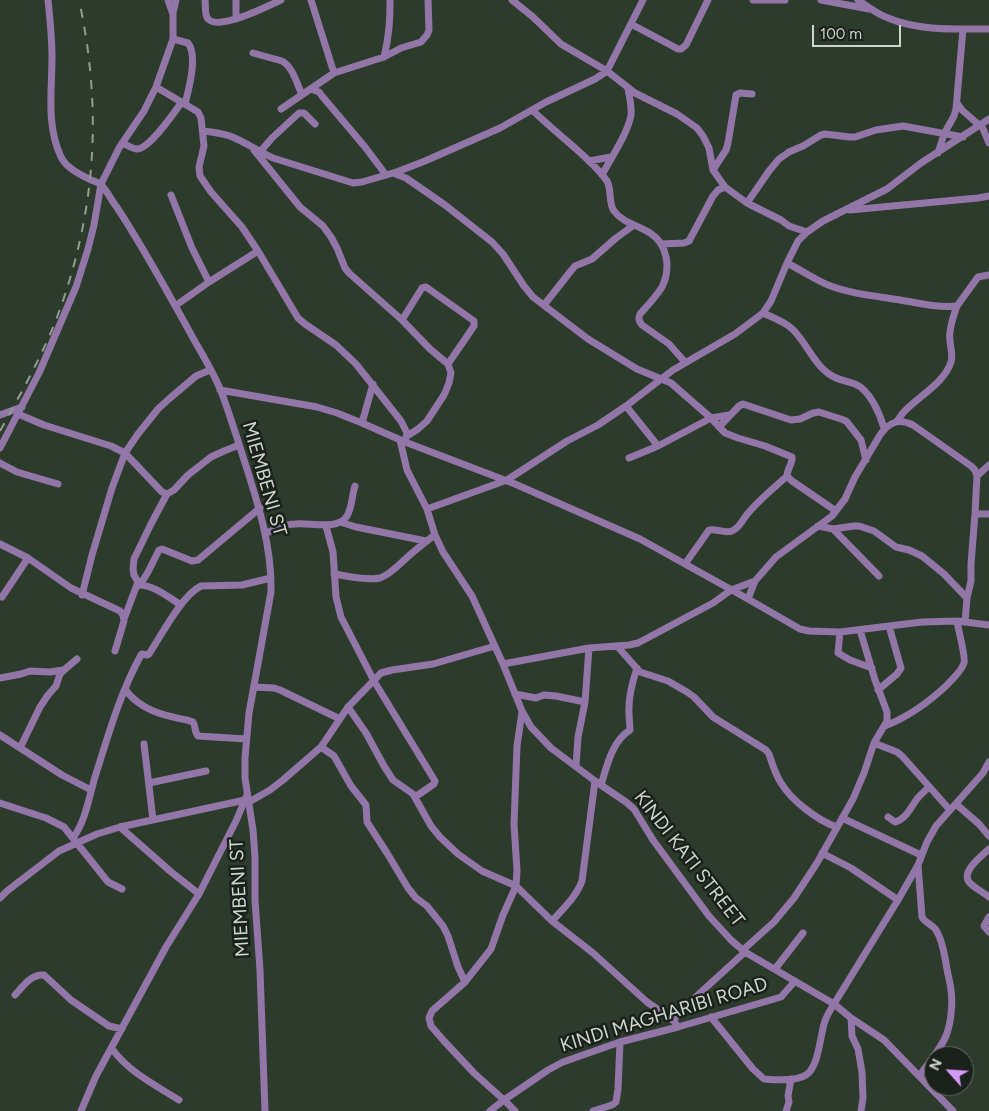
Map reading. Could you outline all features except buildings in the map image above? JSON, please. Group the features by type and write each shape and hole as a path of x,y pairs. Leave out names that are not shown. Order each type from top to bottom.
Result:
{"street":[{"name":"MIEMBENI ST","path":"48,0 52,57 50,106 55,143 62,160 68,166 100,184 128,225 210,370 220,390 260,508 266,533 271,592 246,739 245,778 255,857 255,900 260,970 265,1111"},
{"path":"168,0 173,14"},
{"path":"0,448 39,373 76,287 94,225 100,184 122,143 144,111 156,87 173,39 173,14 176,0"},
{"path":"205,0 206,16 209,20 217,23 236,19 281,0"},
{"path":"236,0 236,19"},
{"path":"312,0 334,73"},
{"path":"384,57 389,28 390,0"},
{"path":"281,109 334,73 384,57 401,48 421,42 428,35 429,30 428,0"},
{"path":"512,0 561,44 607,71 643,98 677,114 697,128 709,148 713,170 725,186 747,203 789,226 807,232"},
{"path":"156,87 198,112 200,114 202,131 230,136 260,152 298,166 353,182 362,182 434,158 500,128 584,85 607,71 643,0"},
{"path":"631,24 681,49 686,45 708,0"},
{"path":"753,0 785,0"},
{"path":"820,0 871,9"},
{"path":"858,0 889,18 916,26 989,29"},
{"path":"938,153 944,134 954,116 957,103 963,29"},
{"path":"122,143 137,149 143,147 183,103 191,75 192,49 188,42 173,39"},
{"path":"253,53 286,63 302,95"},
{"path":"602,175 631,115 628,88"},
{"path":"311,89 319,92 390,174 406,178 422,188 492,242 534,297 588,339 637,369 671,383 729,435 792,457 787,476 757,502 742,522 734,530 724,532 713,529 709,530 685,564"},
{"path":"713,170 728,144 736,95 740,93 752,94"},
{"path":"957,103 962,110 980,124 989,142"},
{"path":"532,110 602,175 609,186 610,202 617,214 651,233 661,244 665,252 667,271 664,281 660,290 638,318 642,325 669,344 685,362"},
{"path":"260,152 299,113 304,113 316,124"},
{"path":"427,509 506,480 567,441 598,425 685,362 735,334 763,313 771,301 798,241 807,232 823,221 886,189 921,163 989,119"},
{"path":"747,203 769,170 779,159 821,135 856,137 876,130 903,126 963,137"},
{"name":"KINDI KATI STREET","path":"202,131 204,146 199,167 200,176 211,192 242,226 298,318 336,345 356,364 406,430 404,440 406,470 427,509 435,535 443,552 472,596 522,711 531,727 551,748 634,808 653,840 710,916 731,940 744,951 834,1004 884,1040 953,1111"},
{"path":"250,146 300,207 327,231 349,273 448,364 450,373 449,384 435,410 427,421 404,440"},
{"path":"589,161 611,157"},
{"path":"661,244 689,241 713,196 725,186"},
{"path":"172,195 192,248 209,282"},
{"path":"845,210 887,208 989,196"},
{"path":"544,305 576,266 592,259 634,225"},
{"path":"175,306 258,250"},
{"path":"787,262 826,284 845,290 929,305 957,306"},
{"path":"896,422 903,412 942,377 947,370 951,362 952,352 950,332 957,306 978,277 989,275"},
{"path":"402,320 422,288 426,287 474,321 474,326 448,364"},
{"path":"763,313 784,323 796,333 830,376 854,384 863,390 878,410 884,428"},
{"path":"82,594 112,488 125,452 158,409 196,376 210,370"},
{"path":"362,423 373,384"},
{"path":"220,390 316,407 362,423 506,480 640,539 800,630 840,632 922,622 961,621 989,625"},
{"path":"719,427 743,404 791,420 800,419 819,412 847,422 861,440 866,460"},
{"path":"626,406 658,446"},
{"path":"0,415 20,411 44,425 125,452 162,492 167,494"},
{"path":"629,458 658,446 711,418 730,415"},
{"path":"748,599 756,581 776,557 834,513 845,499 855,477 884,428 896,422 906,422 922,431 971,466 977,476 976,514 971,581 961,621 964,664 956,676 920,708 900,720 885,726"},
{"path":"138,585 133,569 134,559 167,494 212,457 239,446"},
{"path":"0,463 17,472 58,484"},
{"path":"977,476 989,465"},
{"path":"787,476 834,513 836,529 879,576"},
{"path":"266,533 293,524 326,526 340,522 348,512 355,486"},
{"path":"115,652 124,620 138,585 148,572 159,550 162,549 192,561 198,560 260,508"},
{"path":"976,514 989,514"},
{"path":"340,522 426,541"},
{"path":"326,526 333,552 336,597 341,617 374,681 435,781 434,784 415,797"},
{"path":"818,526 836,529 854,526 866,528 896,546 916,552 944,574 967,598"},
{"path":"334,574 362,578 378,578 386,575 435,535"},
{"path":"0,544 28,558 70,588 120,611 124,620"},
{"path":"2,597 28,558"},
{"path":"75,840 125,689 141,655 149,654 181,605 194,590 201,586 242,585 271,578"},
{"path":"503,664 589,648 638,643 713,603 732,590 756,581"},
{"path":"138,585 153,588 181,605"},
{"path":"878,690 897,674 901,668 889,626"},
{"path":"673,1020 783,912 805,882 857,790 874,743 888,721 887,712 878,690 860,630"},
{"path":"840,632 838,653 850,660 872,668"},
{"path":"0,898 75,840 120,827 247,799 270,790 322,747 348,707 381,674 433,664 495,646"},
{"path":"617,646 640,672 668,681 687,692 713,717 766,750 777,777 785,790 822,821 837,828"},
{"path":"576,766 578,737 585,702 589,648"},
{"path":"20,748 40,707 56,686 60,674 77,659"},
{"path":"552,921 568,904 579,889 582,881 598,783 615,746 630,730 630,694 636,668"},
{"path":"0,678 30,671 56,672 64,670"},
{"path":"254,687 280,690 340,719"},
{"path":"125,689 134,701 152,710 193,722 198,736 246,739"},
{"path":"515,694 536,698 544,695 556,696 585,702"},
{"path":"348,707 366,733 393,780 411,792 431,826 440,837 458,854 482,871 516,886 552,921 593,953 647,1002 673,1020 678,1027"},
{"path":"516,1111 474,1073 431,1026 429,1021 432,1011 465,982 491,949 516,886 514,824 517,746 522,711"},
{"path":"0,735 91,790"},
{"path":"874,743 897,752 913,767 950,810"},
{"path":"144,744 153,820"},
{"path":"322,747 334,756 351,786 366,805 367,822 388,853 412,895 427,906 442,926 448,936 465,982"},
{"path":"712,1017 760,1077 767,1080 791,1079 806,1075 811,1071 818,1052 825,1021 918,865 932,833 983,773 989,762"},
{"path":"149,783 206,771"},
{"path":"888,817 895,822 904,817 929,787"},
{"path":"81,1111 96,1076 166,947 199,894 247,799"},
{"path":"0,803 59,823 108,882 122,889"},
{"path":"956,804 979,824 989,836"},
{"path":"842,818 921,856"},
{"path":"120,827 199,894"},
{"path":"989,849 974,863 967,875 968,881 989,897"},
{"path":"822,853 851,868 898,900"},
{"path":"918,865 922,917 932,926 940,939 951,990 952,1001 948,1028 940,1046"},
{"path":"989,917 984,926 989,932"},
{"path":"775,970 803,933"},
{"path":"15,995 30,979 44,975 71,1000 109,1026 122,1030"},
{"name":"KINDI MAGHARIBI ROAD","path":"490,1111 548,1070 563,1062 620,1042 780,997 795,981"},
{"path":"851,1018 852,1036 858,1049 862,1072 863,1098 861,1111"},
{"path":"593,1111 616,1102 620,1042"},
{"path":"112,1049 127,1066 179,1100"},
{"path":"919,1076 924,1069"},
{"path":"786,1111 789,1102 788,1096 791,1079"},
{"path":"940,1111 944,1102"}],"railway":[{"path":"0,431 23,390 56,320 80,241 92,162 93,122 87,41 79,0"}]}
